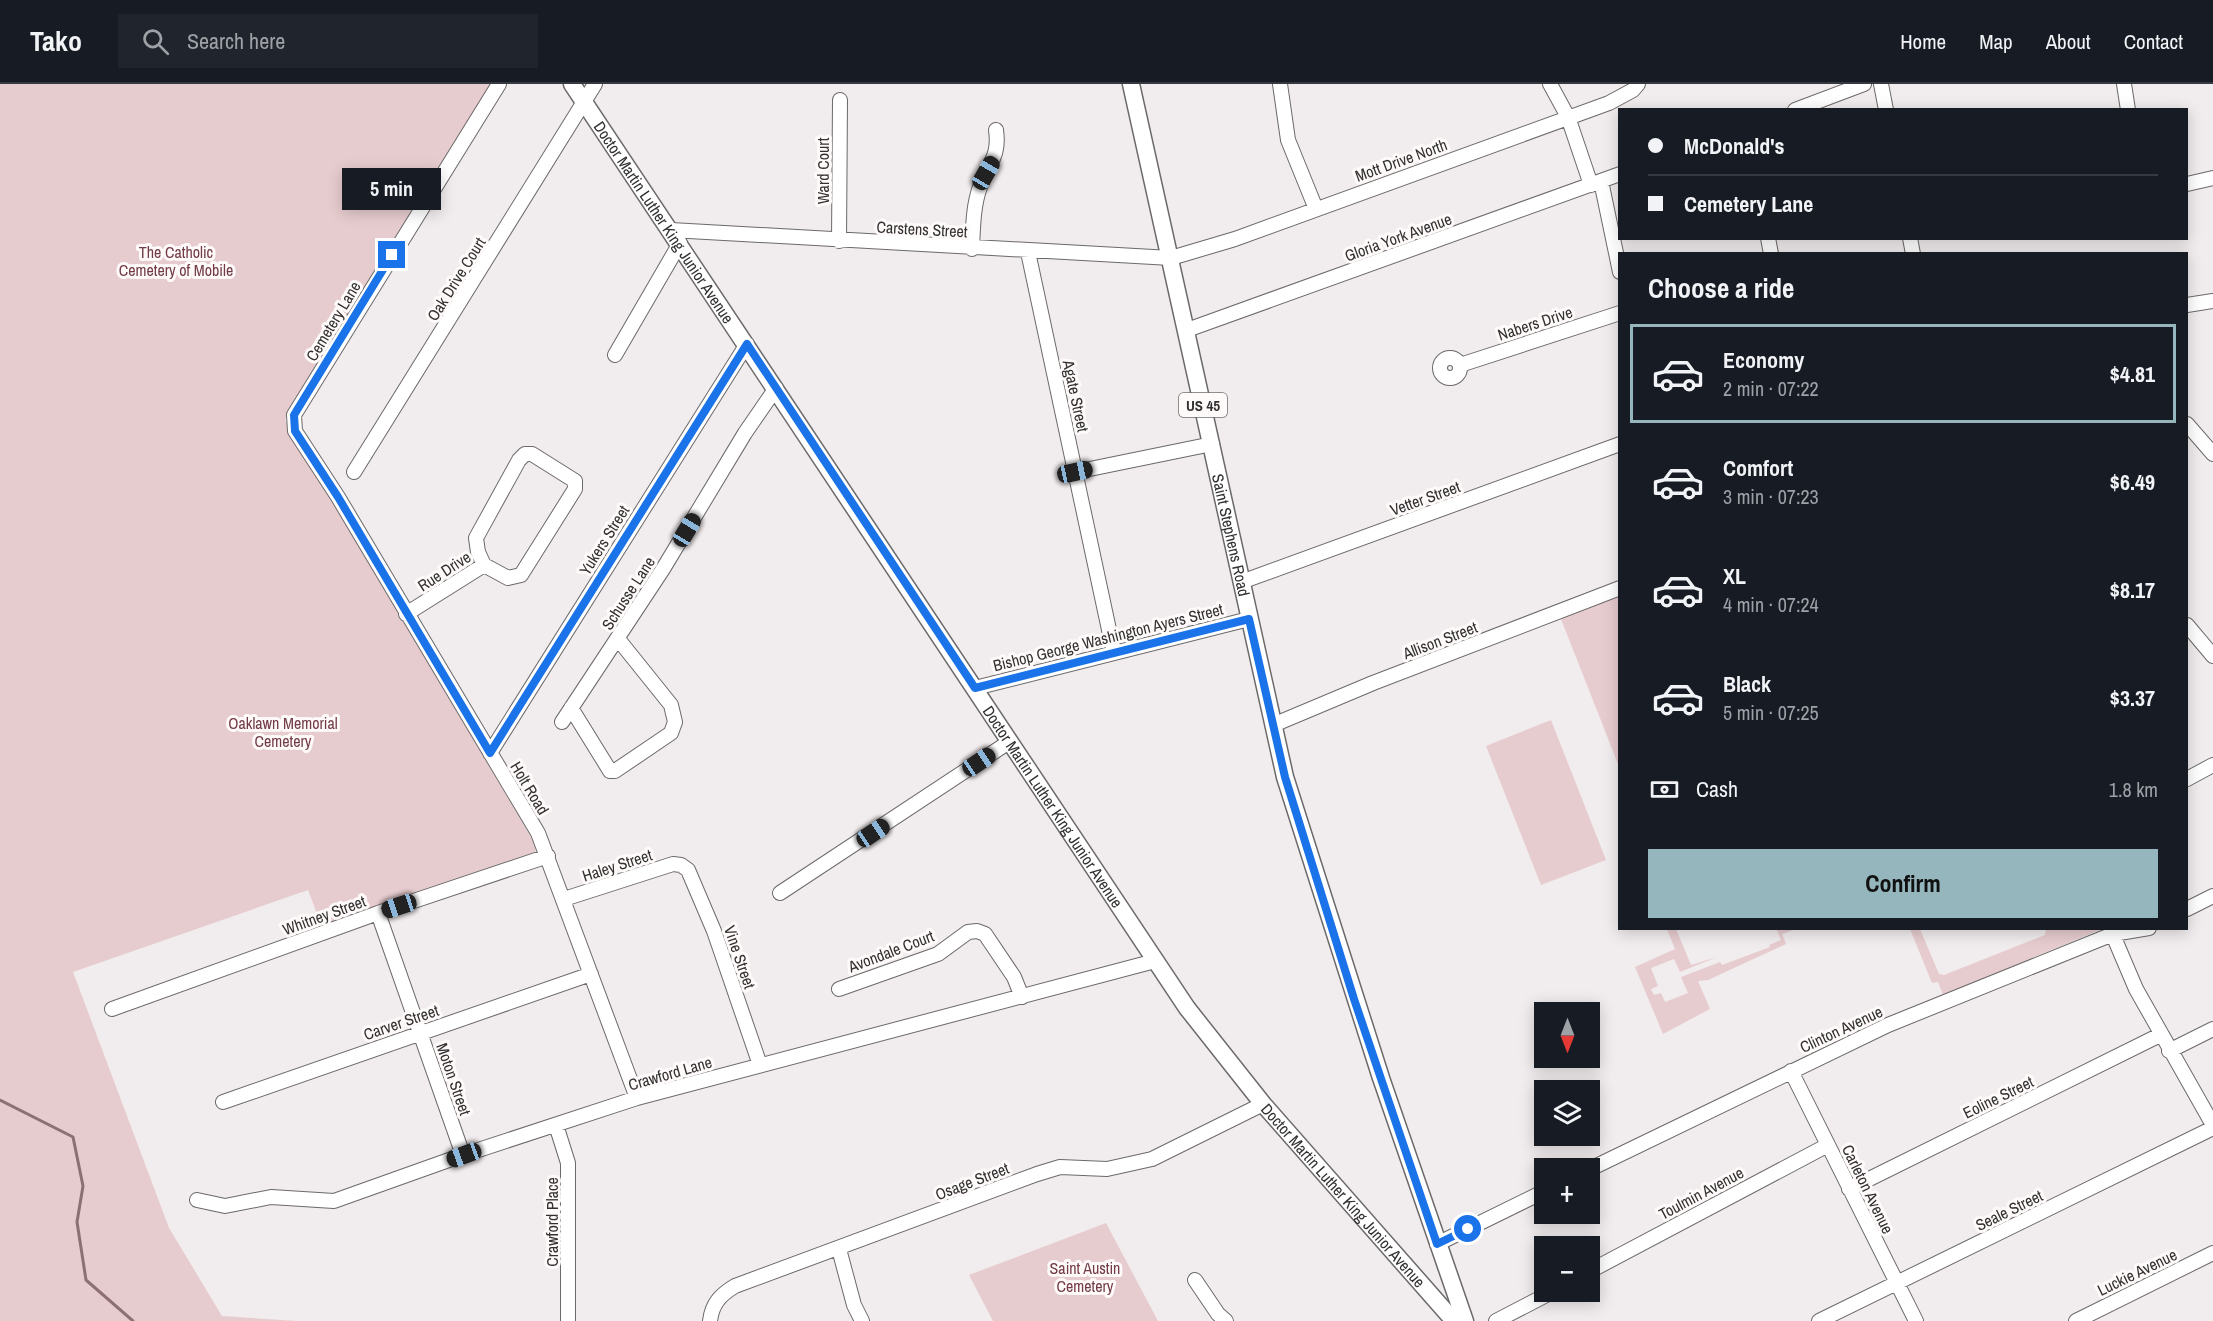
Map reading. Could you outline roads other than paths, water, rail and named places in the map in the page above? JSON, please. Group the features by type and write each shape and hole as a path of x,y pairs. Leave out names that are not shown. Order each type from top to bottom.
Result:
{"main road":[{"name":"Doctor Martin Luther King Junior Avenue","path":"572,84 1187,1008 1263,1104 1455,1318"},
{"name":"Saint Stephens Road","path":"1131,84 1285,777 1342,961 1437,1244 1455,1318"}],"street":[{"name":"Cemetery Lane","path":"293,423 294,415 499,84"},
{"name":"Oak Drive Court","path":"354,472 514,218 595,84"},
{"path":"1280,84 1288,140 1316,209"},
{"path":"1550,84 1568,117 1596,183 1618,265"},
{"name":"Mott Drive North","path":"1171,258 1235,239 1609,103 1633,90 1638,84"},
{"path":"1800,108 1864,84"},
{"path":"1881,84 1886,108"},
{"path":"2124,84 2128,108"},
{"name":"Ward Court","path":"839,241 840,100"},
{"path":"972,249 979,189 999,145 996,130"},
{"name":"Gloria York Avenue","path":"1187,330 1618,175"},
{"path":"2188,184 2213,178"},
{"name":"Carstens Street","path":"675,237 839,241 1171,258"},
{"path":"615,355 675,237"},
{"name":"Agate Street","path":"1028,252 1114,653"},
{"path":"2188,305 2213,301"},
{"name":"Nabers Drive","path":"1460,365 1618,314"},
{"name":"Yukers Street","path":"490,753 747,344"},
{"name":"Schusse Lane","path":"562,722 618,639 776,388"},
{"name":"Holt Road","path":"293,423 295,431 338,497 537,833 548,856 637,1098"},
{"path":"2188,425 2213,454"},
{"path":"1075,472 1212,444"},
{"name":"Vetter Street","path":"1241,582 1618,445"},
{"name":"Rue Drive","path":"525,454 532,454 574,481 574,489 521,574 508,579 484,565 478,552 477,538 519,460 525,454"},
{"name":"Rue Drive","path":"406,614 484,565"},
{"name":"Allison Street","path":"1273,725 1384,679 1618,589"},
{"name":"Bishop George Washington Ayers Street","path":"975,688 1249,619"},
{"path":"2188,626 2213,656"},
{"path":"571,708 610,771 615,771 671,733 675,722 671,705 618,639"},
{"path":"780,893 1009,742"},
{"path":"2188,778 2213,765"},
{"name":"Whitney Street","path":"112,1009 378,913 548,856"},
{"name":"Haley Street","path":"564,899 673,864 681,865"},
{"name":"Vine Street","path":"681,865 688,870 714,931 759,1065"},
{"path":"2188,908 2213,896"},
{"name":"Moton Street","path":"378,913 464,1155"},
{"path":"2112,931 2136,989 2213,1127"},
{"name":"Clinton Avenue","path":"1600,1164 1888,1025 2112,931"},
{"name":"Avondale Court","path":"839,989 938,954 968,932 977,932 985,934 1014,977 1022,997"},
{"name":"Crawford Lane","path":"196,1200 225,1206 271,1197 334,1201 637,1098 1155,961"},
{"name":"Carver Street","path":"223,1102 591,974"},
{"path":"2169,1051 2213,1029"},
{"name":"Eoline Street","path":"1850,1189 2160,1035"},
{"name":"Carleton Avenue","path":"1791,1071 1916,1321"},
{"name":"Osage Street","path":"710,1321 712,1310 721,1294 735,1286 1060,1167 1107,1169 1152,1160 1263,1104"},
{"name":"Crawford Place","path":"556,1125 568,1163 568,1321"},
{"name":"Seale Street","path":"1819,1321 2213,1127"},
{"name":"Toulmin Avenue","path":"1600,1266 1828,1145"},
{"path":"1437,1244 1534,1196"},
{"path":"839,1249 854,1305 862,1321"},
{"name":"Luckie Avenue","path":"2076,1321 2213,1253"},
{"path":"1195,1280 1212,1306 1226,1321"},
{"path":"1496,1321 1534,1301"}],"waterway":[{"path":"0,1100 73,1137 83,1186 77,1222 86,1280 133,1321"}],"park label":[{"name":"The Catholic Cemetery of Mobile","path":"176,261"},
{"name":"Oaklawn Memorial Cemetery","path":"283,732"},
{"name":"Saint Austin Cemetery","path":"1085,1277"}]}
